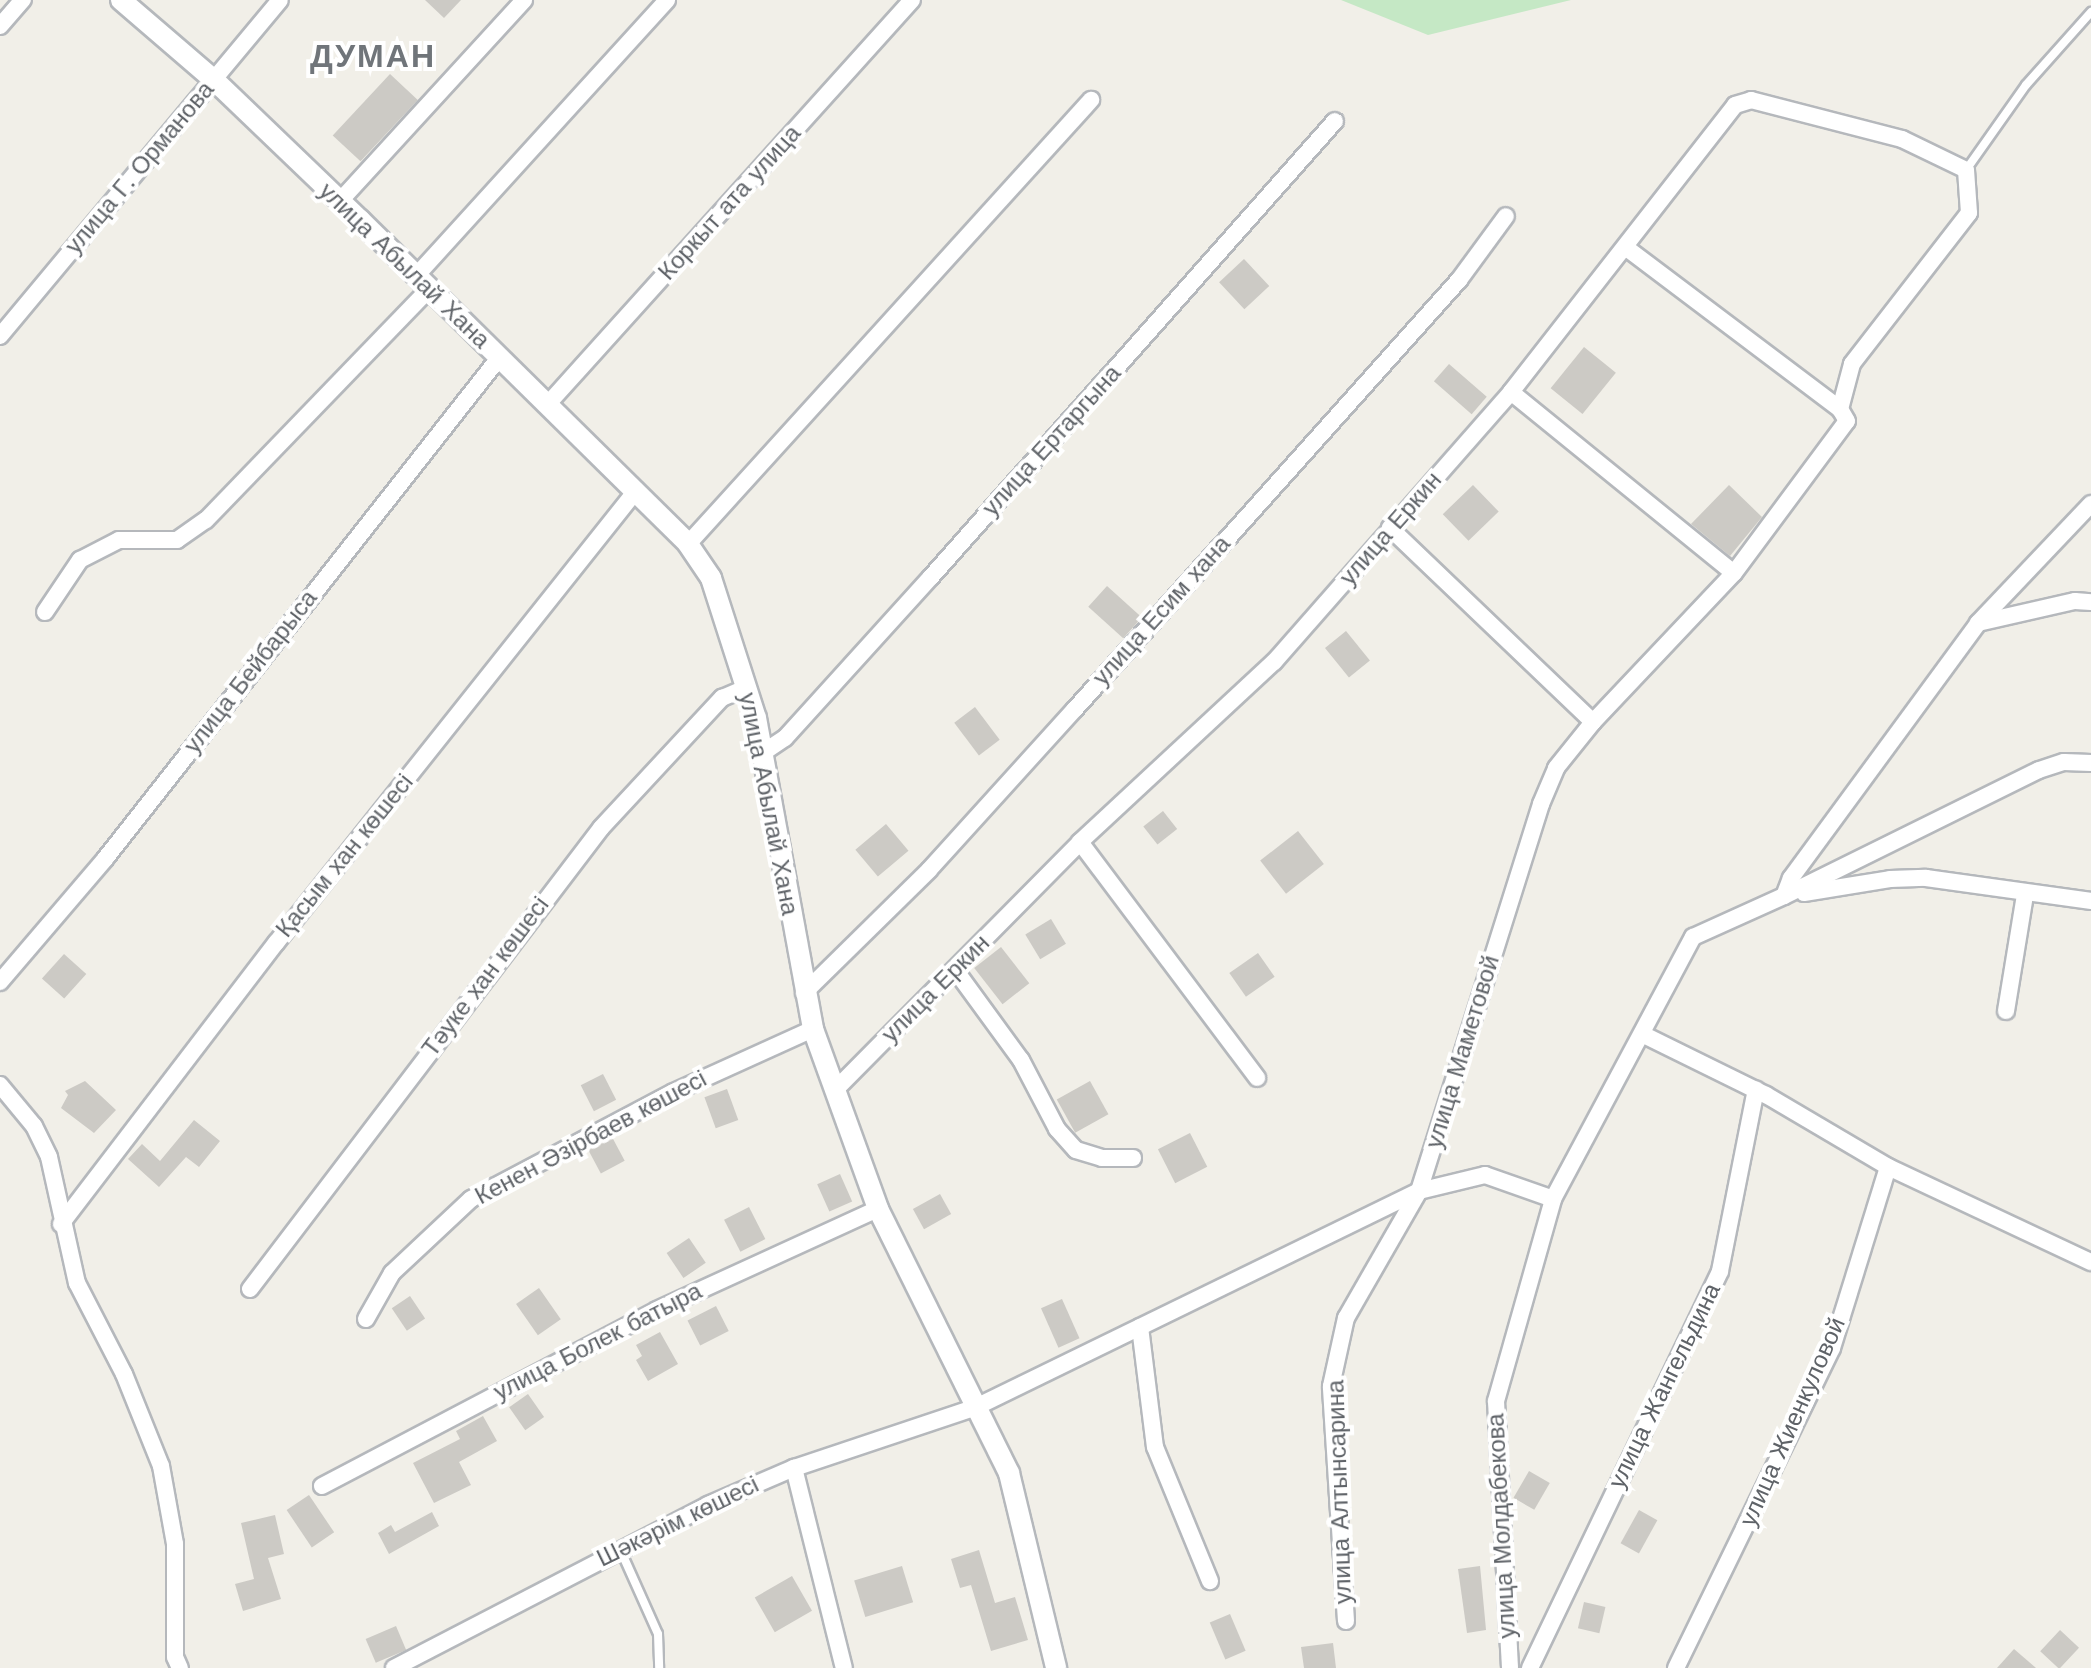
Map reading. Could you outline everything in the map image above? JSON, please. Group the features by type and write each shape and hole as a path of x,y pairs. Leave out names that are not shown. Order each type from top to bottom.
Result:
{"street":[{"path":"0,26 23,0"},
{"name":"улица Абылай Хана","path":"121,0 213,79 423,283 688,544 711,578 746,688 761,754 813,1029 878,1209 1009,1473 1056,1668"},
{"name":"улица Г. Орманова","path":"0,336 280,0"},
{"path":"339,202 524,0"},
{"path":"45,612 80,560 119,540 177,540 206,520 423,283 667,0"},
{"name":"Коркыт ата улица","path":"547,405 912,0"},
{"path":"688,544 1091,100"},
{"name":"улица Еркин","path":"835,1090 956,971 1080,842 1274,662 1511,392 1735,105 1751,100 1902,139 1966,170"},
{"name":"улица Ертаргына","path":"761,754 785,738 1335,121"},
{"path":"1626,248 1840,409 1852,364 1969,213 1966,170"},
{"name":"улица Есим хана","path":"804,993 929,870 1075,709 1449,292 1506,216"},
{"name":"улица Бейбарыса","path":"2,975 105,859 499,358"},
{"path":"1511,392 1734,573"},
{"name":"улица Маметовой","path":"1419,1191 1541,804 1556,768 1593,722 1734,573 1847,421 1840,409"},
{"name":"Қасым хан көшесі","path":"61,1224 276,943 635,492"},
{"path":"1784,896 1800,866 1978,623 2091,504"},
{"path":"1390,528 1593,722"},
{"path":"1978,623 2075,601 2091,602"},
{"name":"Тәуке хан көшесі","path":"250,1289 601,828 722,698 746,688"},
{"path":"1784,896 2039,770 2064,762 2091,763"},
{"path":"1080,842 1257,1078"},
{"path":"1784,896 1914,878 2025,895 2091,901"},
{"path":"2006,1011 2025,895"},
{"name":"улица Молдабекова","path":"1510,1668 1496,1401 1553,1199 1693,937 1784,896"},
{"path":"956,971 1021,1060 1057,1129 1076,1150 1102,1158 1133,1158"},
{"name":"Кенен Әзірбаев көшесі","path":"366,1319 392,1273 471,1199 674,1092 813,1029"},
{"path":"1642,1034 1756,1090 1888,1167 2091,1262"},
{"path":"0,1085 34,1126 49,1157 61,1224 77,1283 124,1374 161,1466 175,1544 175,1657 180,1668"},
{"name":"улица Жангельдина","path":"1530,1668 1720,1271 1756,1090"},
{"name":"улица Жиенкуловой","path":"1676,1668 1832,1348 1888,1167"},
{"path":"976,1407 1419,1191 1485,1175 1553,1199"},
{"name":"улица Алтынсарина","path":"1346,1621 1331,1386 1346,1318 1419,1191"},
{"name":"улица Болек батыра","path":"322,1486 657,1310 878,1209"},
{"path":"1140,1327 1155,1447 1210,1581"},
{"name":"Шәкәрім көшесі","path":"394,1668 620,1549 794,1468 976,1407"},
{"path":"794,1468 844,1668"}],"lane":[{"path":"1966,170 2026,85 2091,12"},
{"path":"620,1549 658,1634 659,1668"}],"green space":[{"path":"1341,0 1571,0 1428,35"}],"building":[{"path":"425,0 461,0 444,18"},
{"path":"390,74 418,100 361,161 333,135"},
{"path":"1244,259 1269,286 1244,309 1219,282"},
{"path":"1584,347 1616,373 1583,414 1551,388"},
{"path":"1449,364 1487,397 1472,414 1434,381"},
{"path":"1473,485 1499,512 1468,541 1443,514"},
{"path":"1729,485 1762,517 1730,556 1691,524"},
{"path":"1107,586 1142,617 1123,638 1088,607"},
{"path":"1346,631 1370,661 1349,678 1325,648"},
{"path":"975,707 1000,740 979,755 954,723"},
{"path":"1163,811 1177,829 1157,845 1143,826"},
{"path":"886,824 908,851 878,877 855,850"},
{"path":"1298,831 1324,864 1286,894 1260,861"},
{"path":"1051,919 1066,944 1040,959 1025,934"},
{"path":"1001,947 1029,983 1003,1004 974,968"},
{"path":"1258,953 1275,977 1246,997 1229,973"},
{"path":"64,954 86,974 64,999 42,979"},
{"path":"603,1074 616,1100 594,1111 581,1085"},
{"path":"85,1081 116,1110 94,1133 61,1108 68,1095 65,1091"},
{"path":"1090,1081 1108,1114 1075,1133 1057,1099"},
{"path":"727,1089 738,1120 716,1128 704,1097"},
{"path":"194,1120 220,1141 199,1167 186,1157 159,1187 128,1159 142,1144 160,1161"},
{"path":"1190,1133 1207,1167 1175,1183 1158,1149"},
{"path":"612,1137 625,1161 601,1174 588,1150"},
{"path":"840,1174 852,1201 829,1212 817,1184"},
{"path":"940,1194 951,1214 924,1229 913,1209"},
{"path":"749,1207 765,1239 740,1252 724,1220"},
{"path":"689,1238 706,1263 683,1278 667,1253"},
{"path":"539,1288 561,1319 538,1335 516,1304"},
{"path":"410,1296 425,1318 407,1331 392,1308"},
{"path":"1062,1299 1079,1338 1058,1348 1041,1308"},
{"path":"716,1306 729,1331 700,1345 687,1321"},
{"path":"660,1332 678,1364 648,1381 636,1360 642,1356 636,1345"},
{"path":"528,1394 544,1417 525,1430 509,1407"},
{"path":"483,1416 497,1441 459,1462 471,1485 434,1503 413,1463 460,1439 456,1431"},
{"path":"1529,1471 1550,1483 1534,1510 1514,1498"},
{"path":"309,1495 334,1532 312,1547 287,1510"},
{"path":"1639,1510 1657,1520 1639,1553 1621,1543"},
{"path":"432,1512 439,1526 389,1554 378,1533 391,1525 395,1532"},
{"path":"275,1515 284,1554 268,1558 281,1599 243,1611 235,1584 254,1579 241,1523"},
{"path":"979,1550 995,1603 1015,1597 1028,1640 991,1651 971,1585 960,1588 951,1559"},
{"path":"902,1566 913,1602 865,1617 854,1581"},
{"path":"1480,1566 1486,1630 1467,1633 1458,1569"},
{"path":"792,1576 812,1611 775,1632 755,1598"},
{"path":"1584,1602 1605,1607 1599,1633 1578,1628"},
{"path":"1230,1614 1246,1651 1225,1659 1210,1623"},
{"path":"396,1626 406,1650 376,1663 366,1639"},
{"path":"2060,1630 2079,1648 2060,1668 2040,1651"},
{"path":"1333,1643 1336,1668 1304,1668 1301,1647"},
{"path":"2014,1649 2036,1668 1997,1668"}],"district":[{"name":"ДУМАН","path":"373,56"}]}
